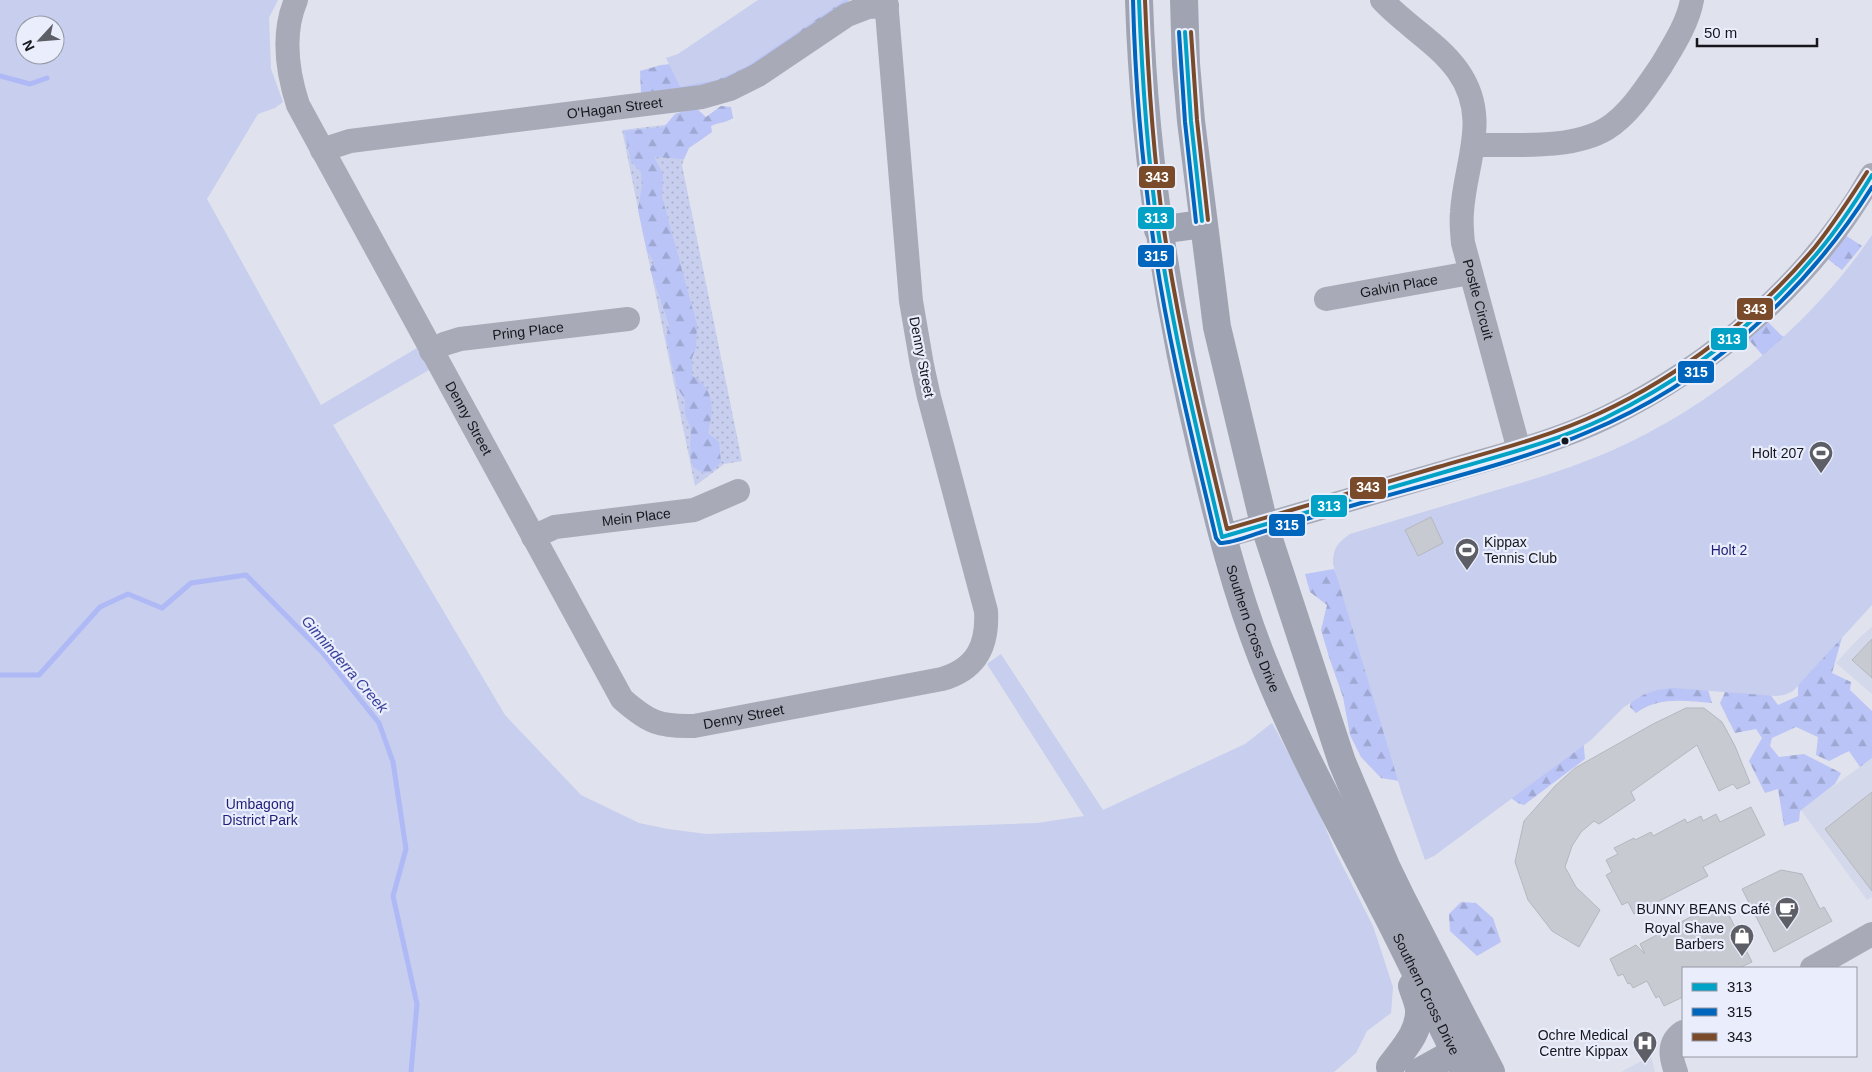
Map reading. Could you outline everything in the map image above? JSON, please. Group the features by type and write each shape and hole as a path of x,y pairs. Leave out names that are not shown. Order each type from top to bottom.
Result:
{"main road":[{"name":"Southern Cross Drive","path":"1139,0 1146,126 1158,230 1173,318 1193,415 1222,536 1261,657 1292,729 1376,870 1459,1048 1491,1072"},
{"name":"Southern Cross Drive","path":"1184,0 1188,83 1203,224 1217,327 1264,524 1376,870"},
{"path":"1158,230 1203,224"},
{"path":"1386,1070 1412,1038 1417,1026 1419,1007 1410,978 1394,906"},
{"path":"1386,1070 1459,1048"},
{"path":"1419,1072 1459,1048"}],"street":[{"name":"Denny Street","path":"296,0 289,23 287,56 292,89 298,105 622,699 639,714 660,724 671,726 694,726 951,677 967,668 979,655 987,629 986,611 929,397 911,301 887,3"},
{"name":"Postle Circuit","path":"1382,0 1443,54 1458,70 1467,86 1472,102 1476,123 1462,212 1463,243 1519,450"},
{"path":"1474,145 1569,142 1594,135 1607,128 1626,112 1656,73 1679,34 1691,9 1692,0"},
{"name":"O'Hagan Street","path":"322,150 350,141 702,97 730,90 758,75 847,15 868,7 887,3"},
{"path":"1222,536 1519,450 1578,429 1624,408 1679,376 1725,344 1760,314 1819,253 1847,215 1872,175"},
{"name":"Galvin Place","path":"1326,299 1470,273"},
{"name":"Pring Place","path":"431,351 460,339 628,319"},
{"name":"Mein Place","path":"533,537 555,527 694,510 738,491"},
{"path":"1814,967 1870,939"},
{"path":"1676,1072 1670,1055 1676,1037 1682,1033"}],"shaded area":[{"path":"1872,627 1872,694 1836,663"},
{"path":"1872,758 1872,897 1867,900 1801,810"},
{"name":"Ochre Medical Centre Kippax","path":"1651,1056 1655,1072 1621,1072"}],"green space":[{"name":"Umbagong District Park","path":"0,0 278,0 269,18 271,69 283,102 275,108 258,114 207,199 321,405 417,348 429,370 333,425 505,715 581,795 639,823 706,834 1037,823 1084,816 987,664 1001,654 1103,810 1245,744 1272,723 1314,800 1335,851 1373,926 1393,987 1391,1013 1367,1031 1356,1053 1334,1072 0,1072"},
{"path":"758,0 845,0 746,67 717,80 680,87 666,58 678,54"},
{"path":"781,0 850,0 747,69 719,84 641,93 640,71 661,65 691,62"},
{"path":"721,106 731,107 733,118 711,126 712,132 689,148 684,159 654,157 663,174 662,197 697,325 696,348 692,358 692,375 700,381 709,393 712,408 708,433 719,442 721,462 711,472 703,473 693,467 690,455 691,429 685,414 685,400 677,387 666,337 669,325 650,269 654,262 647,252 638,210 642,185 641,172 631,161 624,131 664,127 675,114 695,107 706,117"},
{"path":"696,121 704,138 688,148 682,165 742,461 724,464 695,486 622,130"},
{"path":"1845,235 1862,246 1842,270 1825,257"},
{"name":"Holt 2","path":"1872,235 1872,605 1793,691 1775,696 1673,688 1657,690 1643,695 1624,707 1591,740 1434,856 1425,860 1402,794 1333,564 1335,550 1339,543 1350,534 1564,469 1597,457 1650,432 1723,386 1790,331 1848,268"},
{"path":"1766,320 1781,335 1792,342 1769,362 1746,337"},
{"path":"1334,569 1424,785 1381,778 1361,757 1350,735 1343,697 1321,630 1327,605 1310,592 1305,574"},
{"path":"1844,630 1832,673 1851,682 1850,690 1872,711 1872,758 1860,767 1849,751 1829,761 1816,755 1818,737 1796,727 1772,738 1770,746 1779,757 1804,754 1841,773 1835,784 1800,811 1799,821 1784,826 1778,789 1765,793 1749,761 1762,738 1756,729 1735,733 1720,703 1742,656 1778,705 1798,696 1798,685"},
{"path":"1702,670 1712,703 1663,702 1654,704 1636,713 1630,707 1633,689"},
{"path":"1583,738 1585,759 1524,805 1505,794"},
{"path":"1461,902 1476,903 1493,918 1501,942 1477,956 1450,931 1449,914"}],"building":[{"path":"1431,517 1443,543 1418,556 1405,530"},
{"path":"1872,639 1872,678 1852,660"},
{"path":"1686,708 1704,708 1722,722 1735,746 1750,783 1737,789 1733,784 1719,791 1697,745 1631,792 1635,800 1599,824 1594,821 1581,832 1572,846 1565,867 1576,887 1600,910 1579,947 1552,931 1528,900 1515,862 1524,821 1555,786 1575,768 1653,724"},
{"path":"1872,792 1872,891 1825,829"},
{"path":"1751,807 1765,835 1703,867 1708,876 1634,914 1628,902 1622,905 1606,875 1612,872 1606,860 1618,854 1614,848 1651,832 1653,836 1685,819 1687,823 1701,816 1703,821 1716,814 1720,822"},
{"path":"1781,870 1802,874 1820,909 1824,907 1832,921 1774,952 1742,889"},
{"path":"1724,905 1752,962 1741,967 1682,967 1682,997 1664,1006 1659,996 1656,998 1647,981 1633,988 1630,983 1628,984 1623,974 1618,976 1610,959 1636,945 1645,954 1640,944 1709,907 1711,911"}],"waterway":[{"path":"0,76 30,84 47,78"},
{"name":"Ginninderra Creek","path":"0,675 39,675 100,607 128,594 162,608 191,583 246,575 322,652 379,723 393,762 406,849 393,896 417,1004 411,1072"}],"transit line":[{"name":"315","path":"1133,0 1135,58 1142,144 1158,270 1189,424 1216,538 1220,543 1237,540 1508,461 1562,443 1631,412 1673,388 1712,361 1784,299 1816,264 1872,187"},
{"name":"313","path":"1139,0 1151,173 1164,269 1195,422 1222,537 1568,434 1605,418 1635,402 1665,385 1721,346 1773,301 1797,277 1826,242 1872,175"},
{"name":"343","path":"1145,0 1152,115 1164,230 1184,343 1227,529 1541,436 1581,422 1630,398 1689,362 1743,320 1768,297 1815,247 1867,172"},
{"name":"315","path":"1179,32 1185,122 1196,222"},
{"name":"313","path":"1185,32 1191,121 1202,221"},
{"name":"343","path":"1191,32 1197,120 1208,220"}],"place":[{"name":"Holt 207","path":"1821,474"},
{"name":"Kippax Tennis Club","path":"1467,571"},
{"name":"BUNNY BEANS Café","path":"1787,930"},
{"name":"Royal Shave Barbers","path":"1742,957"},
{"name":"Ochre Medical Centre Kippax","path":"1645,1064"}]}
